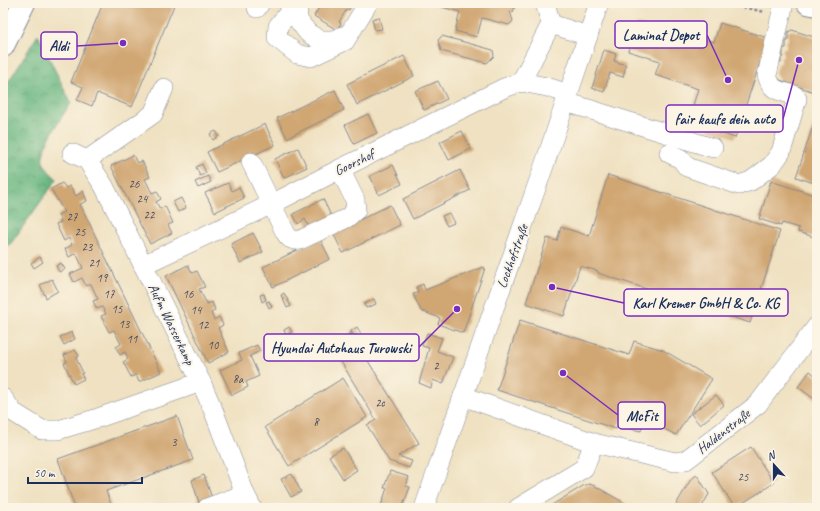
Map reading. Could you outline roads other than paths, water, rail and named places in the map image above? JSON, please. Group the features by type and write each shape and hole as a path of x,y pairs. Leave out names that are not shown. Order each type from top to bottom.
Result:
{"main road":[{"path":"3,46 24,3"},
{"path":"808,3 817,5"}],"street":[{"path":"297,3 298,20 308,33 320,40 341,38 362,3"},
{"path":"297,3 278,26 277,38 297,54 311,57 345,41 368,3"},
{"path":"545,3 551,24 521,82 547,87 567,98 713,148"},
{"name":"Lockhofstraße","path":"424,508 599,3"},
{"path":"669,153 681,159 687,167 739,185 751,181 772,165 781,152 796,99 794,95 776,90 770,84 767,75 784,3"},
{"path":"551,24 588,36"},
{"name":"Goorshof","path":"143,265 272,204 504,88 521,82"},
{"name":"Auf'm Wasserkamp","path":"164,88 153,114 79,156 104,186 201,382 219,424 248,501"},
{"path":"251,162 288,238 295,241 347,218 356,210 355,200 340,169"},
{"name":"Haldenstraße","path":"463,396 594,443 675,462 686,460 758,404 817,326"},
{"path":"3,398 13,412 42,430 58,430 98,418 201,382"},
{"path":"518,508 584,468 594,443"},
{"path":"207,508 248,501"}],"place":[{"name":"Aldi","path":"123,43"},
{"name":"fair kaufe dein auto","path":"799,60"},
{"name":"Laminat Depot","path":"728,80"},
{"name":"Karl Kremer GmbH & Co. KG","path":"552,287"},
{"name":"Hyundai Autohaus Turowski","path":"457,309"},
{"name":"McFit","path":"563,373"}]}
